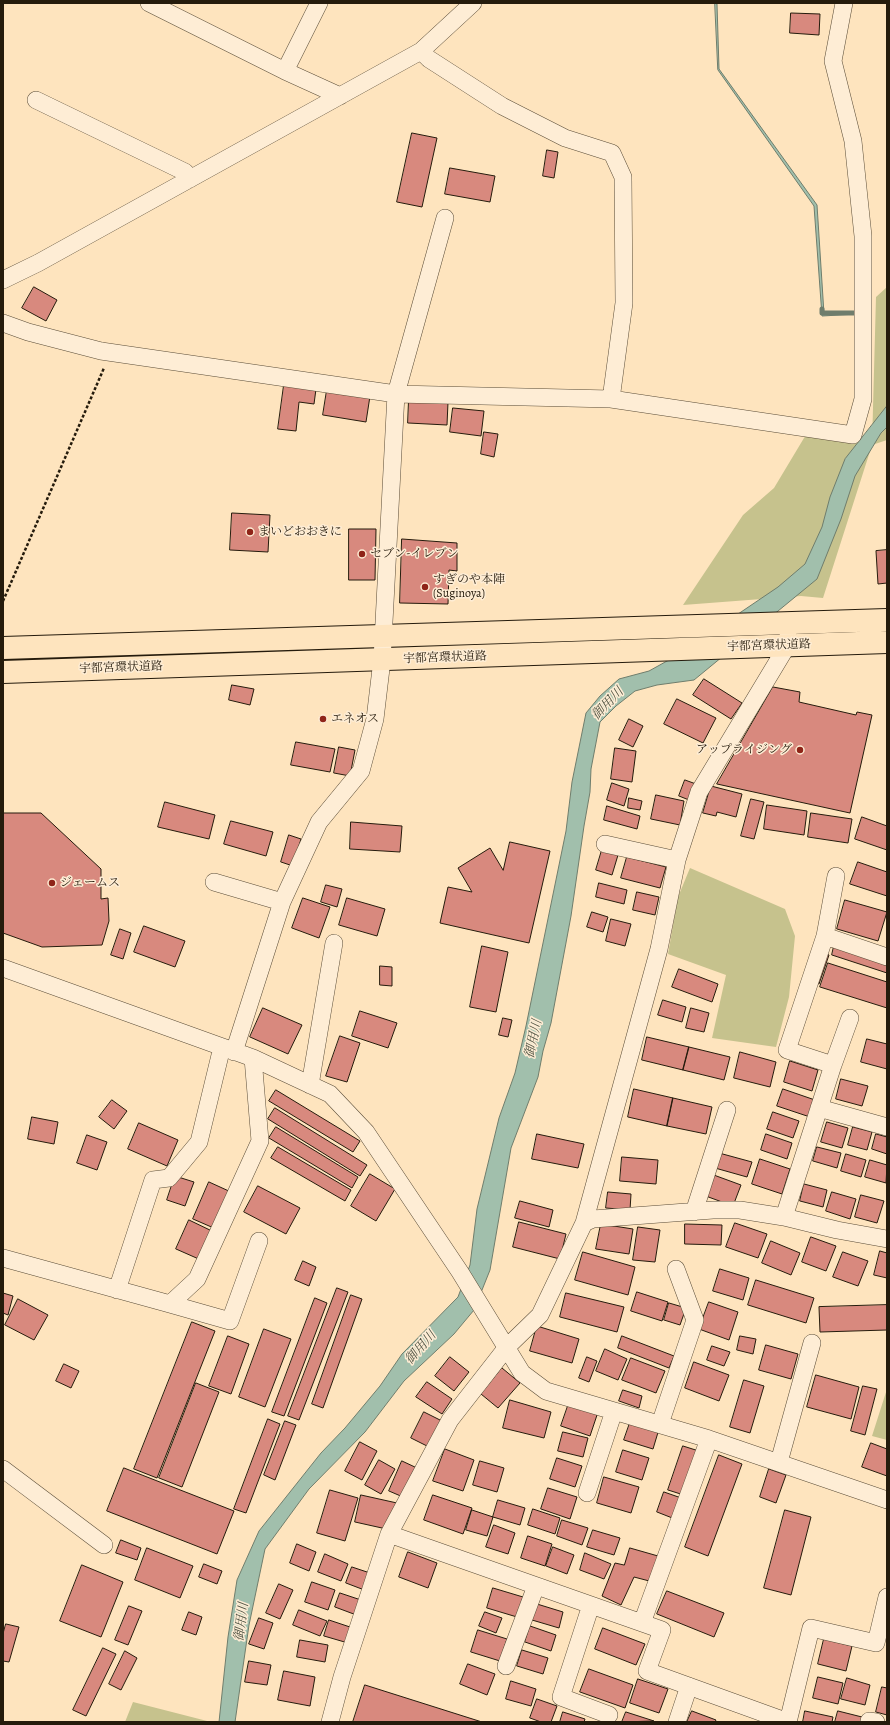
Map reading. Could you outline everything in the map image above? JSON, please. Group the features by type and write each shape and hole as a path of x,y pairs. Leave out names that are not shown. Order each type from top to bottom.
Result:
{"highway":[{"name":"宇都宮環状道路","path":"3,648 887,620"},
{"name":"宇都宮環状道路","path":"3,672 887,642"}],"street":[{"path":"149,3 340,96"},
{"path":"286,71 319,3"},
{"path":"3,280 38,263 421,51 473,3"},
{"path":"3,323 28,332 111,353 396,394 610,399 853,434 863,399 863,236 853,141 833,61 844,3"},
{"path":"421,51 429,59 502,106 565,138 612,153 623,177 624,303 610,399"},
{"path":"36,100 185,172 190,179"},
{"path":"117,1290 153,1180 169,1178 199,1142 228,1049 282,902 319,822 361,771 375,720 382,660 396,394 445,218"},
{"path":"330,1722 342,1678 389,1534 450,1420 507,1347 540,1315 584,1224 659,949 677,860 699,792 787,646 790,624"},
{"path":"605,844 677,860"},
{"path":"833,1064 787,1050 825,936 836,876"},
{"path":"214,882 282,902"},
{"path":"825,936 887,957"},
{"path":"310,1085 334,943"},
{"path":"3,968 253,1058 330,1094 366,1132 460,1272 522,1373 546,1390 709,1439 887,1500"},
{"path":"784,1217 833,1064 850,1018"},
{"path":"170,1304 197,1279 260,1140 253,1058"},
{"path":"819,1108 887,1127"},
{"path":"694,1212 727,1110"},
{"path":"584,1224 593,1219 740,1210 784,1217 837,1230 887,1237"},
{"path":"3,1258 230,1321 259,1241"},
{"path":"660,1424 695,1320 676,1269"},
{"path":"779,1462 812,1343"},
{"path":"587,1493 614,1411"},
{"path":"642,1623 709,1439"},
{"path":"3,1469 104,1545"},
{"path":"389,1534 662,1630 647,1671 788,1722 811,1628 876,1643 887,1597"},
{"path":"506,1666 536,1586"},
{"path":"591,1605 561,1697 609,1715"},
{"path":"677,1722 689,1686"},
{"path":"869,1722 869,1720 876,1722"}],"path":[{"path":"3,601 111,353"}],"shaded area":[{"path":"887,287 887,440 872,445 876,297"},
{"path":"807,433 860,440 872,445 823,598 801,596 683,605 743,515 774,488"},
{"path":"690,868 785,909 795,936 789,997 776,1047 712,1038 726,975 668,954 678,897"},
{"path":"887,1389 887,1440 872,1436"},
{"path":"133,1702 211,1722 125,1722"}],"water":[{"path":"715,3 717,4 719,69 817,205 824,314 860,312 860,398 850,423 848,422 856,399 857,314 822,316 814,206 718,70"},
{"name":"御用川","path":"887,406 887,427 881,433 855,476 841,519 817,579 694,680 657,685 635,691 616,706 600,722 591,769 590,792 571,916 551,1023 543,1051 538,1077 511,1148 490,1270 474,1310 454,1334 404,1381 365,1432 309,1489 265,1549 249,1625 235,1722 219,1722 228,1637 237,1580 259,1531 321,1453 345,1428 380,1386 402,1354 458,1297 470,1265 477,1209 499,1118 515,1073 526,1026 566,831 572,782 586,713 600,696 619,679 649,671 676,656 778,587 805,564 822,527 830,497 845,459"}],"building":[{"path":"791,13 820,14 819,35 790,33"},
{"path":"412,133 437,138 422,207 397,202"},
{"path":"547,150 558,152 554,178 543,176"},
{"path":"450,168 495,176 490,202 445,194"},
{"path":"34,287 57,300 46,321 22,308"},
{"path":"284,385 316,389 314,404 299,402 296,431 278,429"},
{"path":"327,390 370,396 366,422 323,415"},
{"path":"409,399 448,402 447,425 408,423"},
{"path":"453,408 484,411 481,436 450,432"},
{"path":"484,432 498,434 494,457 481,454"},
{"name":"まいどおおきに","path":"232,513 270,515 268,552 230,550"},
{"name":"セブン-イレブン","path":"349,529 376,529 375,580 349,580"},
{"name":"すぎのや本陣 (Suginoya)","path":"402,539 457,543 457,571 449,570 448,604 400,603"},
{"path":"887,550 887,583 878,584 876,551"},
{"path":"704,679 742,703 731,719 693,695"},
{"path":"232,685 254,689 250,705 229,700"},
{"name":"アップライジング","path":"773,687 800,692 799,702 856,715 857,712 872,715 850,813 717,784"},
{"path":"677,699 716,718 703,743 664,724"},
{"path":"629,719 643,726 633,747 619,740"},
{"path":"296,742 335,749 330,772 291,765"},
{"path":"339,747 355,750 350,776 334,773"},
{"path":"615,748 636,751 632,782 611,779"},
{"path":"685,780 696,784 689,800 679,796"},
{"path":"612,783 629,789 624,806 607,800"},
{"path":"711,786 742,794 736,817 717,812 716,816 703,813"},
{"path":"656,795 684,801 680,825 651,819"},
{"path":"629,798 642,801 640,810 628,808"},
{"path":"751,799 764,802 754,839 741,836"},
{"path":"165,802 215,815 209,839 158,827"},
{"path":"767,805 807,811 804,835 764,829"},
{"path":"607,806 640,816 637,829 604,820"},
{"name":"ジェームス","path":"3,813 41,813 101,869 101,899 108,898 109,921 102,945 42,947 3,933"},
{"path":"811,813 852,819 848,843 808,837"},
{"path":"862,817 887,826 887,850 855,839"},
{"path":"231,821 273,832 266,856 224,844"},
{"path":"351,822 402,826 400,852 350,849"},
{"path":"289,835 301,839 293,866 281,862"},
{"path":"510,842 550,851 529,943 440,923 448,887 472,892 458,868 490,848 503,870"},
{"path":"602,850 618,855 612,875 596,870"},
{"path":"627,857 666,867 660,888 621,878"},
{"path":"858,862 887,872 887,896 850,884"},
{"path":"599,883 627,890 624,904 596,897"},
{"path":"326,885 342,889 337,907 321,902"},
{"path":"637,892 659,897 655,915 633,910"},
{"path":"303,898 330,907 319,938 292,928"},
{"path":"347,898 385,909 377,936 339,925"},
{"path":"845,900 887,912 878,941 837,929"},
{"path":"592,912 608,917 603,932 587,927"},
{"path":"611,919 631,924 625,946 606,941"},
{"path":"144,926 185,941 175,967 134,952"},
{"path":"120,929 131,933 123,959 111,955"},
{"path":"482,946 508,952 496,1012 470,1007"},
{"path":"834,946 887,964 887,973 832,955"},
{"path":"824,953 829,955 819,984 813,982"},
{"path":"828,963 887,982 887,1008 820,987"},
{"path":"380,966 392,967 392,986 380,985"},
{"path":"679,969 718,984 712,1002 672,987"},
{"path":"663,1000 686,1007 682,1022 658,1015"},
{"path":"263,1008 302,1025 288,1054 250,1037"},
{"path":"691,1008 709,1013 704,1032 686,1028"},
{"path":"360,1011 397,1023 388,1048 352,1036"},
{"path":"503,1018 512,1020 508,1037 499,1035"},
{"path":"340,1036 360,1043 347,1082 326,1076"},
{"path":"647,1037 689,1047 683,1070 642,1060"},
{"path":"867,1039 887,1044 887,1069 861,1062"},
{"path":"689,1047 730,1057 724,1080 683,1070"},
{"path":"740,1052 776,1062 770,1087 734,1078"},
{"path":"790,1061 818,1070 812,1091 784,1082"},
{"path":"841,1079 868,1086 862,1106 836,1099"},
{"path":"634,1089 673,1098 667,1126 628,1117"},
{"path":"783,1089 815,1100 810,1117 777,1106"},
{"path":"276,1090 360,1141 353,1152 269,1101"},
{"path":"673,1098 712,1107 706,1134 667,1126"},
{"path":"112,1100 127,1111 114,1129 99,1117"},
{"path":"275,1108 367,1165 360,1176 268,1119"},
{"path":"773,1112 799,1121 793,1138 767,1129"},
{"path":"32,1117 58,1122 54,1144 28,1139"},
{"path":"827,1122 848,1128 842,1148 821,1142"},
{"path":"139,1123 178,1140 167,1166 128,1149"},
{"path":"276,1127 358,1177 352,1188 269,1138"},
{"path":"853,1127 872,1132 867,1150 848,1145"},
{"path":"537,1134 584,1144 578,1168 532,1159"},
{"path":"766,1134 792,1143 787,1159 761,1150"},
{"path":"876,1134 887,1137 887,1154 872,1149"},
{"path":"87,1135 107,1142 97,1170 77,1163"},
{"path":"278,1147 351,1190 345,1201 271,1158"},
{"path":"817,1147 841,1153 837,1168 813,1161"},
{"path":"719,1153 752,1162 747,1177 715,1168"},
{"path":"846,1154 866,1160 861,1177 841,1171"},
{"path":"622,1157 658,1160 656,1184 620,1181"},
{"path":"760,1159 790,1169 782,1194 752,1184"},
{"path":"870,1160 887,1165 886,1183 865,1177"},
{"path":"370,1174 395,1189 376,1221 351,1206"},
{"path":"711,1174 741,1185 733,1206 703,1195"},
{"path":"175,1176 194,1182 185,1206 167,1200"},
{"path":"209,1182 231,1192 216,1229 193,1219"},
{"path":"804,1184 827,1190 823,1207 800,1201"},
{"path":"258,1186 300,1208 286,1234 244,1212"},
{"path":"608,1192 631,1194 630,1210 606,1208"},
{"path":"832,1192 856,1199 850,1219 826,1211"},
{"path":"861,1195 884,1201 877,1223 855,1217"},
{"path":"520,1201 553,1210 549,1227 515,1218"},
{"path":"189,1220 214,1232 201,1260 176,1249"},
{"path":"519,1222 566,1234 560,1259 513,1247"},
{"path":"735,1223 767,1234 758,1258 726,1247"},
{"path":"601,1224 633,1229 629,1254 596,1249"},
{"path":"685,1224 722,1225 721,1245 685,1244"},
{"path":"638,1227 660,1230 655,1262 633,1260"},
{"path":"811,1237 836,1246 826,1271 802,1262"},
{"path":"771,1241 800,1253 791,1275 762,1263"},
{"path":"880,1251 887,1253 887,1278 874,1275"},
{"path":"583,1252 635,1267 628,1295 575,1280"},
{"path":"843,1252 868,1261 858,1286 833,1277"},
{"path":"303,1261 316,1267 309,1286 295,1280"},
{"path":"720,1269 749,1278 743,1300 713,1291"},
{"path":"756,1280 814,1298 806,1323 748,1305"},
{"path":"337,1288 348,1292 299,1420 288,1416"},
{"path":"637,1292 668,1302 662,1321 631,1311"},
{"path":"3,1293 13,1296 8,1315 3,1313"},
{"path":"566,1293 624,1307 617,1332 560,1317"},
{"path":"351,1295 362,1299 323,1408 312,1404"},
{"path":"315,1298 327,1303 284,1416 272,1412"},
{"path":"18,1299 48,1315 34,1340 5,1325"},
{"path":"709,1302 738,1312 729,1340 699,1329"},
{"path":"669,1303 686,1308 680,1325 664,1320"},
{"path":"887,1305 887,1330 820,1332 819,1307"},
{"path":"192,1322 215,1331 157,1478 134,1469"},
{"path":"537,1326 579,1339 572,1363 530,1351"},
{"path":"264,1329 291,1339 265,1407 239,1397"},
{"path":"228,1336 249,1344 231,1394 209,1386"},
{"path":"622,1336 674,1356 669,1368 618,1348"},
{"path":"740,1336 756,1339 753,1354 737,1350"},
{"path":"766,1345 798,1354 791,1379 759,1370"},
{"path":"712,1346 730,1352 724,1366 707,1360"},
{"path":"605,1349 627,1359 618,1380 596,1371"},
{"path":"450,1357 469,1372 454,1391 435,1376"},
{"path":"587,1357 597,1361 589,1382 579,1378"},
{"path":"631,1358 665,1371 656,1393 622,1380"},
{"path":"694,1362 729,1375 719,1401 685,1388"},
{"path":"64,1364 79,1371 71,1388 56,1381"},
{"path":"502,1368 520,1383 498,1408 481,1394"},
{"path":"816,1375 859,1387 851,1419 807,1407"},
{"path":"744,1380 764,1386 750,1433 730,1427"},
{"path":"427,1382 452,1399 442,1414 416,1397"},
{"path":"196,1383 219,1392 182,1487 159,1478"},
{"path":"863,1386 877,1389 865,1435 851,1431"},
{"path":"623,1390 642,1396 639,1408 619,1401"},
{"path":"510,1400 551,1412 544,1438 503,1428"},
{"path":"569,1403 598,1412 590,1436 561,1426"},
{"path":"424,1412 444,1422 431,1448 411,1438"},
{"path":"268,1419 280,1424 246,1513 234,1509"},
{"path":"631,1420 659,1429 653,1449 624,1440"},
{"path":"285,1421 296,1425 275,1480 264,1475"},
{"path":"563,1432 588,1438 583,1457 558,1451"},
{"path":"360,1442 377,1451 362,1480 345,1471"},
{"path":"871,1443 887,1449 887,1476 862,1467"},
{"path":"683,1446 702,1452 687,1496 668,1490"},
{"path":"445,1449 474,1460 463,1491 433,1481"},
{"path":"623,1450 649,1458 642,1480 616,1472"},
{"path":"719,1455 742,1464 708,1556 685,1547"},
{"path":"557,1458 582,1466 575,1487 550,1479"},
{"path":"379,1460 395,1469 381,1494 365,1485"},
{"path":"402,1461 417,1468 403,1497 389,1491"},
{"path":"480,1461 504,1468 497,1492 473,1485"},
{"path":"124,1468 234,1511 217,1554 107,1511"},
{"path":"769,1469 786,1475 776,1503 760,1497"},
{"path":"604,1477 639,1487 631,1513 597,1503"},
{"path":"548,1488 577,1497 570,1519 541,1509"},
{"path":"330,1490 358,1498 345,1541 317,1533"},
{"path":"664,1492 687,1500 680,1521 657,1512"},
{"path":"361,1495 397,1503 391,1530 355,1522"},
{"path":"433,1495 472,1508 463,1534 424,1520"},
{"path":"498,1500 525,1508 520,1525 493,1517"},
{"path":"533,1509 560,1518 555,1534 528,1525"},
{"path":"472,1510 493,1517 487,1536 466,1530"},
{"path":"785,1510 811,1517 791,1595 764,1588"},
{"path":"562,1520 588,1528 582,1545 557,1536"},
{"path":"494,1525 515,1533 508,1554 486,1547"},
{"path":"593,1530 620,1538 614,1555 587,1547"},
{"path":"528,1536 552,1544 545,1566 521,1558"},
{"path":"121,1540 141,1548 137,1560 116,1553"},
{"path":"297,1544 316,1552 309,1571 290,1563"},
{"path":"553,1547 574,1555 567,1574 546,1566"},
{"path":"147,1548 193,1566 180,1598 135,1580"},
{"path":"630,1548 665,1558 657,1583 634,1577 621,1605 602,1596 615,1563 624,1565"},
{"path":"408,1552 437,1563 428,1588 399,1577"},
{"path":"585,1553 611,1564 604,1579 580,1570"},
{"path":"325,1554 348,1564 341,1581 318,1572"},
{"path":"204,1564 222,1571 217,1584 199,1577"},
{"path":"82,1565 123,1582 101,1637 60,1621"},
{"path":"352,1567 373,1574 367,1591 346,1583"},
{"path":"312,1582 335,1590 328,1610 305,1602"},
{"path":"279,1584 293,1590 280,1619 266,1613"},
{"path":"493,1588 523,1597 517,1617 487,1608"},
{"path":"667,1591 724,1613 714,1637 657,1614"},
{"path":"340,1593 364,1601 359,1616 335,1607"},
{"path":"537,1604 563,1612 559,1628 532,1620"},
{"path":"129,1606 142,1611 128,1645 115,1640"},
{"path":"299,1610 327,1621 320,1636 293,1625"},
{"path":"189,1612 202,1617 196,1635 182,1630"},
{"path":"485,1612 502,1618 496,1633 479,1626"},
{"path":"259,1618 273,1623 264,1649 249,1644"},
{"path":"329,1620 353,1628 348,1643 324,1636"},
{"path":"6,1624 19,1627 9,1662 3,1661 3,1634"},
{"path":"530,1626 556,1635 551,1651 525,1642"},
{"path":"603,1628 645,1644 636,1665 595,1649"},
{"path":"478,1630 507,1639 500,1661 471,1652"},
{"path":"824,1639 852,1646 846,1671 818,1664"},
{"path":"300,1640 328,1645 325,1662 297,1657"},
{"path":"103,1648 116,1654 86,1716 73,1710"},
{"path":"522,1650 548,1658 543,1674 517,1666"},
{"path":"125,1651 137,1658 121,1690 109,1684"},
{"path":"249,1661 271,1665 267,1685 245,1682"},
{"path":"468,1664 495,1674 487,1695 460,1684"},
{"path":"589,1669 633,1685 625,1708 580,1692"},
{"path":"284,1671 315,1677 310,1706 278,1700"},
{"path":"818,1677 843,1683 838,1704 813,1698"},
{"path":"847,1678 870,1685 865,1705 841,1699"},
{"path":"638,1679 668,1689 659,1713 630,1703"},
{"path":"511,1681 536,1689 531,1706 506,1699"},
{"path":"365,1685 482,1722 353,1722"},
{"path":"882,1687 887,1688 887,1715 876,1712"},
{"path":"537,1699 557,1706 551,1722 541,1722 530,1718"},
{"path":"692,1711 716,1720 715,1722 687,1722"},
{"path":"805,1711 833,1717 832,1722 803,1722"},
{"path":"838,1711 862,1717 860,1722 835,1722"},
{"path":"563,1712 585,1719 584,1722 560,1722"},
{"path":"626,1712 654,1721 622,1722"}],"waterway":[{"path":"822,309 822,313 855,313"}],"place":[{"name":"まいどおおきに","path":"250,532"},
{"name":"セブン-イレブン","path":"362,554"},
{"name":"すぎのや本陣 (Suginoya)","path":"425,587"},
{"name":"エネオス","path":"323,719"},
{"name":"アップライジング","path":"800,750"},
{"name":"ジェームス","path":"52,883"}]}
